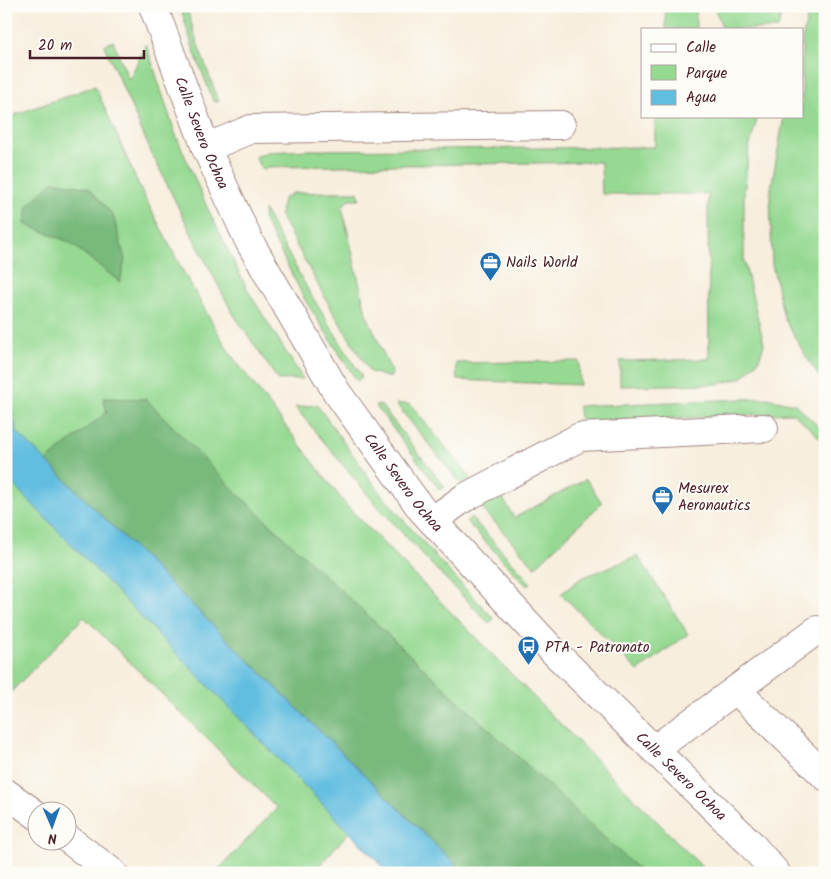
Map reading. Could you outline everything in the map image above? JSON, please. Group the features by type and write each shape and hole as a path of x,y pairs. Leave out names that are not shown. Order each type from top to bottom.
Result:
{"street":[{"name":"Calle Severo Ochoa","path":"153,6 206,148 249,241 336,392 432,521 554,652 750,843 776,873"},
{"path":"206,148 251,129 304,120 561,125"},
{"path":"432,521 464,498 580,437 764,428"},
{"path":"654,748 817,630"},
{"path":"736,690 825,776"},
{"path":"6,793 28,809"},
{"path":"78,847 113,873"}],"green space":[{"path":"180,6 186,6 219,102 213,101 193,48"},
{"path":"665,6 702,6 696,8 696,28 666,28"},
{"path":"714,6 783,6 778,28 723,28"},
{"path":"810,6 825,6 825,385 784,318 772,264 770,194 784,118 804,118 804,32"},
{"path":"113,41 129,80 146,44 175,133 207,207 248,291 303,379 278,380 232,312 151,152 104,45"},
{"path":"95,86 141,190 183,271 229,352 346,505 708,873 389,873 349,832 313,873 217,873 277,808 84,617 6,697 6,638 11,634 9,615 6,611 6,118"},
{"path":"655,118 757,118 749,148 744,194 744,261 764,344 759,360 742,378 718,384 620,386 620,361 709,359 708,194 602,194 601,162 272,167 262,170 255,157 267,152 310,150 655,147"},
{"path":"53,181 89,188 113,215 125,260 120,282 69,242 25,224 28,206"},
{"path":"358,192 360,199 349,199 342,207 366,313 392,373 390,378 370,372 330,307 280,215 283,199 293,193"},
{"path":"264,210 311,295 362,377 357,381 305,300 263,218"},
{"path":"579,361 580,385 457,380 456,363"},
{"path":"103,398 146,399 238,494 642,873 462,873 46,461 107,412"},
{"path":"767,398 795,404 825,433 825,443 793,413 581,422 578,406"},
{"path":"380,404 445,487 440,490 375,405"},
{"path":"396,404 410,404 471,478 462,485"},
{"path":"317,405 381,494 434,555 494,619 489,623 429,562 373,501 295,407"},
{"path":"586,479 602,503 535,567 479,505 499,491 514,518"},
{"path":"471,517 531,583 527,586 466,521"},
{"path":"638,556 688,634 638,671 561,594 581,578"}],"water":[{"path":"6,398 9,398 17,432 464,873 389,873 6,477"}],"place":[{"name":"Nails World","path":"490,281"},
{"name":"Mesurex Aeronautics","path":"662,516"},
{"name":"PTA - Patronato","path":"529,666"}]}
